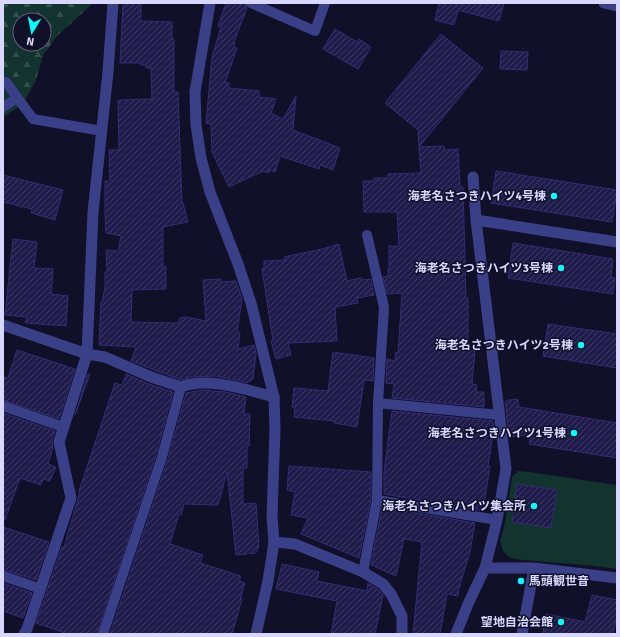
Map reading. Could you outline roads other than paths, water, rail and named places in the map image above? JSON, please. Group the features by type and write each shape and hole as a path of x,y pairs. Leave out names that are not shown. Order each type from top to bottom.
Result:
{"street":[{"path":"28,632 70,498 59,442 87,354 93,212 102,131 113,3"},
{"path":"210,3 195,92 196,124 201,158 210,192 238,264 251,303 274,397 275,429 272,517 274,542 268,581 256,634"},
{"path":"604,3 617,6"},
{"path":"456,634 485,568 497,520 506,469 476,220 473,177"},
{"path":"476,220 617,242"},
{"path":"3,325 87,354 105,357 151,377 181,387 189,384 206,384 233,387 274,397"},
{"path":"274,542 295,544 363,572 383,584 391,594 402,616 402,634"},
{"path":"485,568 534,568 617,578"},
{"path":"522,634 534,568"}],"lane":[{"path":"251,3 315,31 325,3"},
{"path":"6,82 33,119 102,131"},
{"path":"3,107 17,98"},
{"path":"363,572 377,500 378,403 384,307 367,235"},
{"path":"103,634 162,457 181,387"},
{"path":"378,403 499,415"},
{"path":"3,406 63,427"},
{"path":"377,500 497,520"},
{"path":"3,576 41,589"}],"place":[{"name":"海老名さつきハイツ4号棟","path":"554,196"},
{"name":"海老名さつきハイツ3号棟","path":"561,268"},
{"name":"海老名さつきハイツ2号棟","path":"581,345"},
{"name":"海老名さつきハイツ1号棟","path":"574,433"},
{"name":"海老名さつきハイツ集会所","path":"534,506"},
{"name":"馬頭観世音","path":"521,581"},
{"name":"望地自治会館","path":"561,622"}]}
